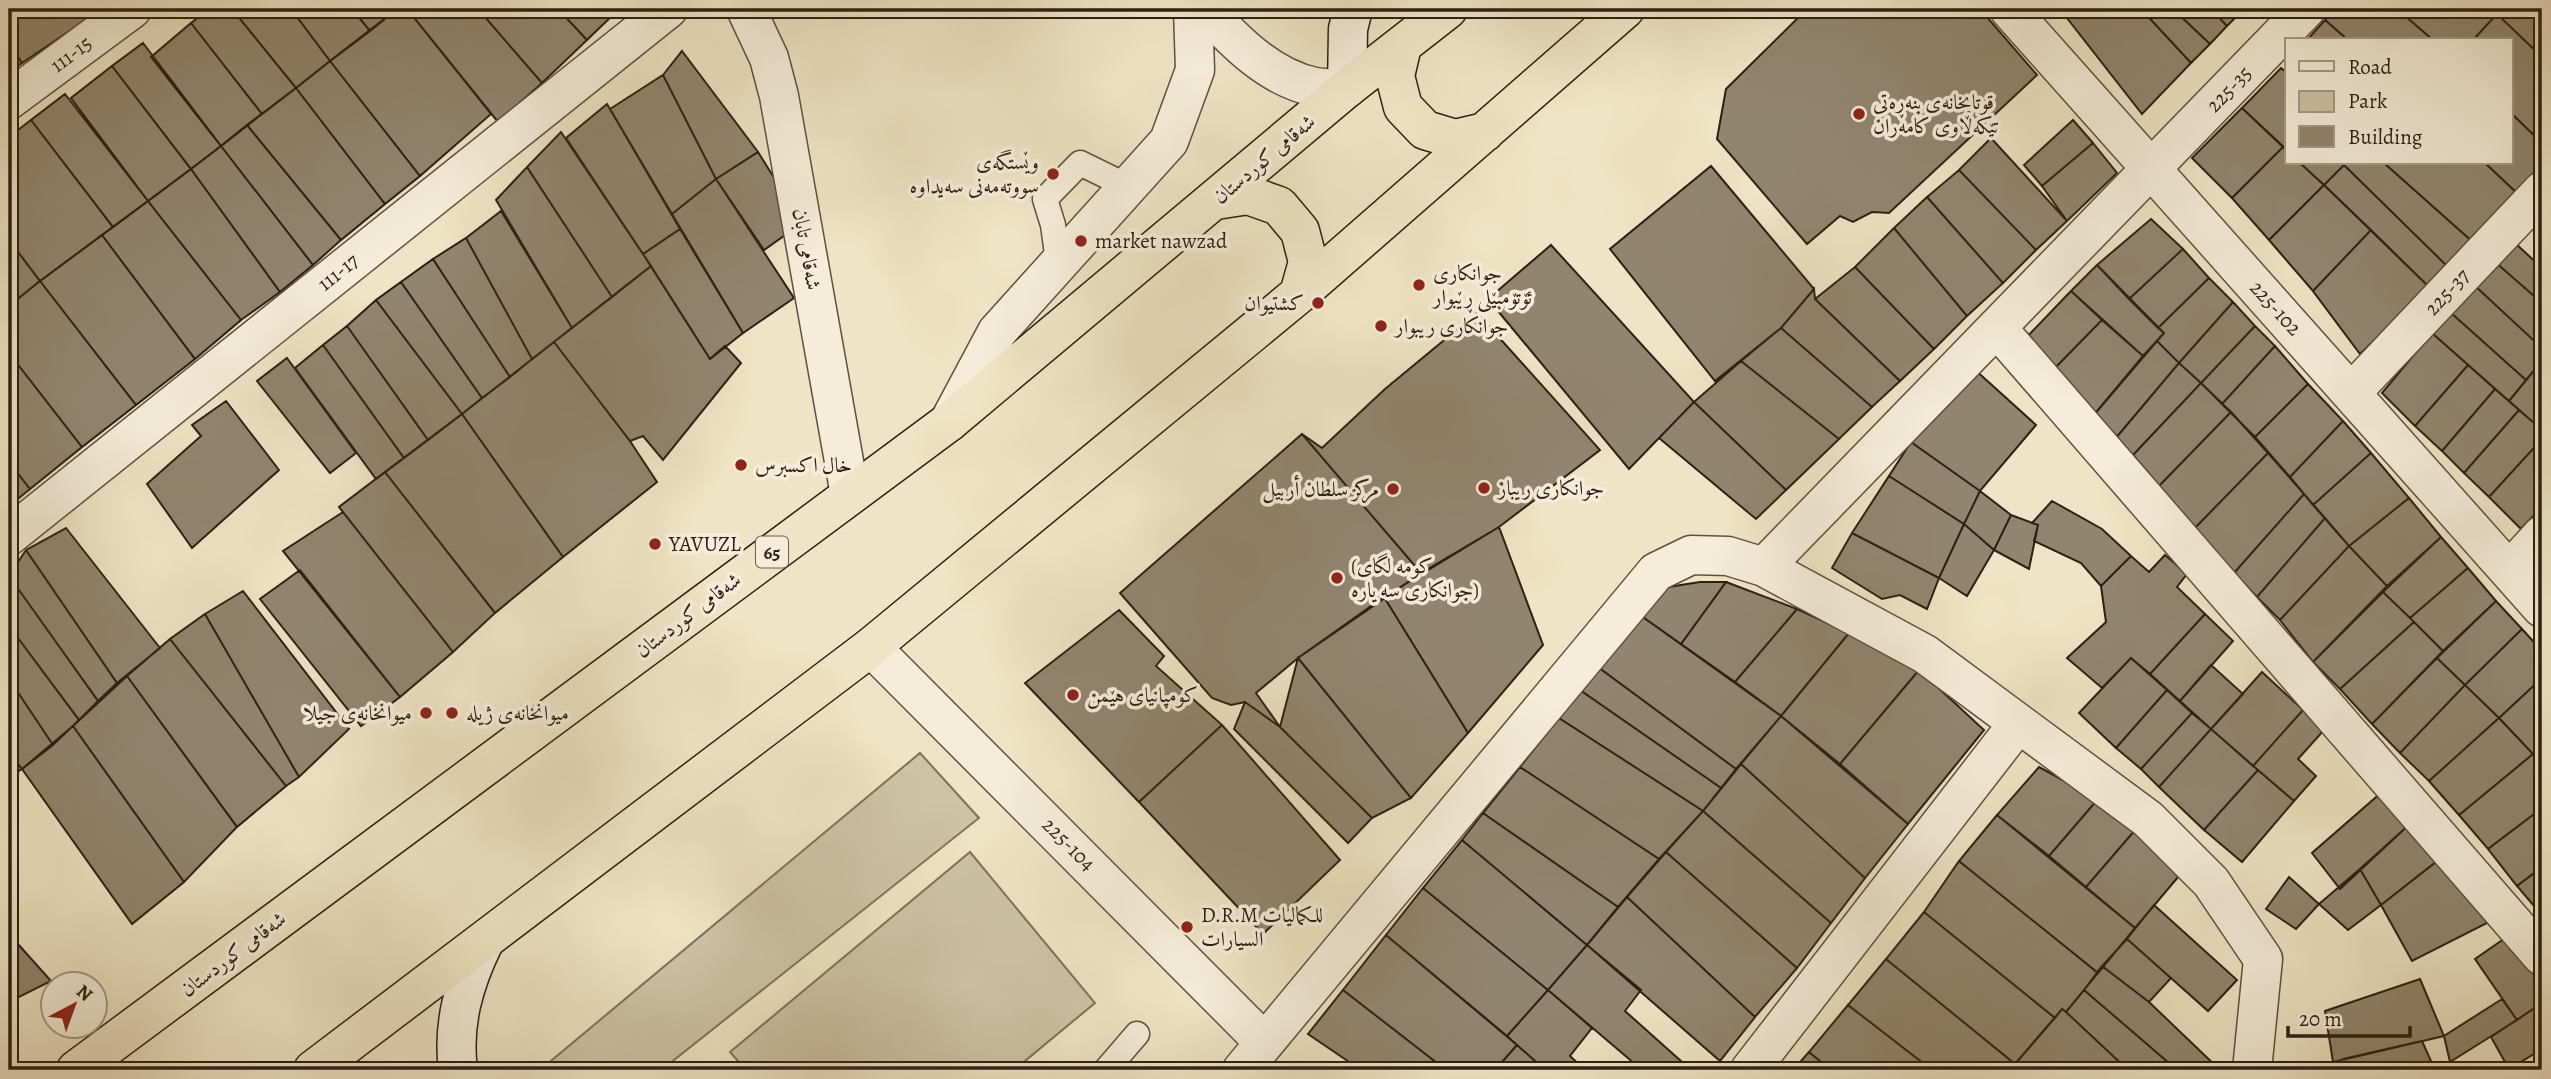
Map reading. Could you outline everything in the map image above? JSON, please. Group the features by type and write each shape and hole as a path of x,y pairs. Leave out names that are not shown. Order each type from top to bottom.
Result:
{"highway":[{"name":"شەقامی کوردستان","path":"76,1070 949,422 1347,88 1448,9"},
{"path":"313,1070 871,647 1298,294 1625,9"},
{"path":"1402,46 1395,76 1403,107 1425,130 1455,139 1485,132"},
{"path":"1216,200 1248,195 1279,206 1300,231 1308,262 1298,294"}],"street":[{"name":"111-15","path":"9,100 132,9"},
{"name":"111-17","path":"9,536 668,9"},
{"name":"شەقامی تابان","path":"746,9 769,58 779,96 850,495"},
{"path":"949,422 997,332 1058,261 1169,141 1195,70 1193,9"},
{"path":"1205,9 1237,44 1276,70 1314,87 1347,88 1348,29 1353,9"},
{"name":"225-102","path":"2010,9 2542,608"},
{"name":"225-35","path":"1764,567 2153,170 2306,9"},
{"name":"225-37","path":"2351,393 2542,191"},
{"path":"1997,328 2542,956"},
{"path":"2509,571 2542,535"},
{"path":"1253,1056 1656,572 1691,555 1728,556 1764,567 1925,654 2017,725 2148,819 2211,882 2263,959 2252,1070"},
{"name":"225-104","path":"871,647 1253,1056"},
{"path":"1750,1070 2017,725"},
{"path":"457,1070 455,1049 459,1013 466,980 484,942"}],"lane":[{"path":"1058,261 1053,225 1045,198 1080,163 1127,186"},
{"path":"1106,1070 1137,1034"}],"green space":[{"path":"920,753 979,818 669,1064 673,1070 540,1070"},
{"path":"970,852 1095,1003 1014,1070 746,1070 730,1052"}],"building":[{"path":"9,9 102,9 22,63 9,43"},
{"path":"209,9 232,9 296,88 262,114 191,23"},
{"path":"232,9 291,9 330,61 296,88"},
{"path":"291,9 352,9 370,31 330,61"},
{"path":"352,9 397,9 370,31"},
{"path":"397,9 407,9 491,114 420,176 330,61"},
{"path":"407,9 478,9 542,83 498,122"},
{"path":"478,9 558,9 587,40 542,83"},
{"path":"558,9 613,9 616,12 587,40"},
{"name":"قوتابخانەی بنەڕەتی تێکەڵاوی کامەران","path":"1807,9 1980,9 2037,75 1889,213 1872,212 1853,222 1840,216 1807,244 1717,139 1726,89"},
{"path":"2075,9 2141,9 2191,63 2142,114 2067,18"},
{"path":"2141,9 2173,9 2210,44 2191,63"},
{"path":"2173,9 2211,9 2227,26 2210,44"},
{"path":"2211,9 2244,9 2227,26"},
{"path":"2336,9 2397,9 2431,38 2346,38 2325,20"},
{"path":"2397,9 2491,9 2497,14 2475,38 2431,38"},
{"path":"2502,9 2542,9 2542,57 2497,14"},
{"path":"2497,14 2542,57 2542,143 2512,114 2512,38 2475,38"},
{"path":"2325,20 2346,38 2309,38"},
{"path":"191,23 262,114 221,146 151,57"},
{"path":"9,43 22,63 9,72"},
{"path":"143,43 221,146 191,169 112,66"},
{"path":"682,51 758,152 716,179 663,75"},
{"path":"330,61 420,176 385,204 296,88"},
{"path":"112,66 191,169 148,201 71,98"},
{"path":"2281,68 2285,71 2285,148 2242,108"},
{"path":"663,75 716,179 672,214 610,109"},
{"path":"296,88 385,204 341,240 247,125"},
{"path":"65,94 148,201 113,227 31,120"},
{"path":"607,104 680,229 643,254 566,138"},
{"path":"2242,108 2283,147 2232,198 2192,158"},
{"path":"2512,114 2542,143 2542,168 2518,194 2486,164 2512,164"},
{"path":"31,120 113,227 40,281 9,240 9,137"},
{"path":"2073,120 2093,143 2042,186 2024,165"},
{"path":"247,125 341,240 313,265 221,146"},
{"path":"561,132 651,266 612,297 527,167"},
{"path":"1991,138 2067,221 2036,250 1959,170"},
{"path":"2093,143 2117,173 2067,221 2042,186"},
{"path":"221,146 313,265 280,292 191,169"},
{"path":"2283,147 2285,164 2301,164 2324,185 2269,240 2232,198"},
{"path":"758,152 802,223 764,250 716,179"},
{"path":"2301,164 2345,164 2324,185"},
{"path":"2385,164 2474,243 2450,269 2344,165"},
{"path":"2385,164 2486,164 2518,194 2474,243"},
{"path":"2344,165 2450,269 2430,288 2324,185"},
{"path":"1711,166 1814,289 1781,328 1715,381 1610,249"},
{"path":"527,167 612,297 572,328 496,200"},
{"path":"191,169 280,292 241,320 148,201"},
{"path":"1959,170 2036,250 2003,283 1927,197"},
{"path":"716,179 794,298 743,333 672,214"},
{"path":"2324,185 2371,230 2313,291 2269,240"},
{"path":"1927,197 2003,283 1967,316 1894,228"},
{"path":"148,201 241,320 195,359 102,235"},
{"path":"501,211 572,328 532,359 466,238"},
{"path":"2151,219 2183,249 2129,299 2097,265"},
{"path":"1894,228 1967,316 1934,349 1855,267"},
{"path":"680,229 743,333 710,359 643,254"},
{"path":"2371,230 2430,288 2360,354 2313,291"},
{"path":"102,235 195,359 136,405 40,281"},
{"path":"466,238 532,359 510,377 433,259"},
{"path":"9,240 40,281 9,306"},
{"path":"2514,242 2542,268 2542,303 2494,261"},
{"path":"1551,245 1694,402 1629,469 1488,299"},
{"path":"2183,249 2209,278 2158,328 2129,299"},
{"path":"433,259 510,377 482,398 401,282"},
{"path":"2494,261 2542,303 2542,348 2474,285"},
{"path":"2097,265 2164,333 2143,356 2071,291"},
{"path":"651,266 710,359 725,346 741,363 663,460 643,436 630,441 554,342"},
{"path":"1855,267 1934,349 1900,381 1815,299"},
{"path":"2209,278 2233,302 2179,363 2157,341 2164,333 2158,328"},
{"path":"40,281 136,405 82,447 9,353 9,306"},
{"path":"401,282 482,398 462,414 376,300"},
{"path":"2474,285 2542,348 2542,361 2526,380 2450,312"},
{"path":"1814,289 1815,299 1900,381 1872,407 1781,328"},
{"path":"2071,291 2102,320 2051,372 2022,342"},
{"path":"376,300 462,414 428,440 347,326"},
{"path":"2233,302 2255,326 2201,383 2179,363"},
{"path":"2450,312 2526,380 2509,401 2432,333"},
{"path":"1477,313 1600,450 1499,527 1421,573 1302,434 1322,448 1385,389"},
{"path":"2102,320 2143,356 2093,416 2051,372"},
{"path":"347,326 428,440 404,458 323,345"},
{"path":"2255,326 2275,346 2222,404 2201,383"},
{"path":"1781,328 1872,407 1839,439 1741,361"},
{"path":"2432,333 2468,365 2415,426 2382,393"},
{"path":"2157,341 2179,363 2115,439 2093,416"},
{"path":"554,342 630,441 657,482 563,557 462,414"},
{"path":"323,345 404,458 376,479 295,368"},
{"path":"2275,346 2308,384 2255,437 2222,404"},
{"path":"9,353 82,447 30,489 9,462"},
{"path":"287,358 356,453 330,473 257,381"},
{"path":"1741,361 1839,439 1786,490 1694,402"},
{"path":"2542,361 2542,430 2509,401"},
{"path":"2179,363 2201,383 2133,455 2115,439"},
{"path":"2468,365 2495,389 2442,451 2415,426"},
{"path":"1973,368 2036,425 1980,491 1911,442"},
{"path":"2201,383 2231,412 2159,486 2133,455"},
{"path":"2308,384 2343,421 2290,477 2255,437"},
{"path":"2495,389 2519,410 2464,473 2442,451"},
{"path":"226,401 279,470 192,548 147,484 201,436 192,425"},
{"path":"1694,402 1786,490 1756,519 1659,438"},
{"path":"2519,410 2542,430 2542,439 2489,497 2464,473"},
{"path":"2231,412 2268,453 2192,531 2159,486"},
{"path":"462,414 563,557 495,613 385,472"},
{"path":"2343,421 2371,453 2313,505 2290,477"},
{"path":"1302,434 1421,573 1298,658 1256,693 1280,727 1245,702 1231,705 1212,698 1120,593"},
{"path":"2542,439 2542,507 2521,529 2489,497"},
{"path":"1911,442 1980,491 1964,524 1889,476"},
{"path":"2268,453 2304,494 2234,573 2192,531"},
{"path":"2371,453 2409,498 2349,546 2313,505"},
{"path":"9,462 30,489 9,506"},
{"path":"385,472 495,613 453,652 339,507"},
{"path":"1889,476 1964,524 1939,578 1852,533"},
{"path":"1980,491 2011,515 1994,550 1964,524"},
{"path":"2304,494 2325,518 2257,597 2234,573"},
{"path":"2409,498 2441,537 2387,586 2349,546"},
{"path":"2052,501 2102,529 2131,556 2101,586 2081,563 2034,541 2038,525 2032,523"},
{"path":"343,512 453,652 400,697 283,551"},
{"path":"2011,515 2038,525 2029,569 1994,550"},
{"path":"2325,518 2349,546 2280,620 2257,597"},
{"path":"1964,524 1994,550 1967,596 1939,578"},
{"path":"1499,527 1543,645 1468,733 1384,597"},
{"path":"66,528 160,648 117,683 26,550"},
{"path":"1852,533 1939,578 1927,609 1900,595 1882,599 1832,568"},
{"path":"2441,537 2468,568 2410,618 2383,592"},
{"path":"2349,546 2387,586 2313,662 2280,620"},
{"path":"26,550 117,683 98,701 9,576"},
{"path":"2165,555 2187,574 2177,587 2205,614 2150,674 2131,658 2102,688 2067,658 2106,622 2101,586 2131,556 2149,572"},
{"path":"2468,568 2496,601 2443,651 2410,618"},
{"path":"300,570 400,697 361,726 260,599"},
{"path":"9,576 98,701 79,720 9,626"},
{"path":"1700,582 1726,582 1681,644 1640,615 1662,588"},
{"path":"1726,582 1797,609 1735,682 1681,644"},
{"path":"243,591 349,729 299,777 205,614"},
{"path":"2383,592 2414,622 2340,689 2313,662"},
{"path":"1384,597 1468,733 1411,798 1298,658"},
{"path":"2496,601 2522,629 2465,685 2437,658"},
{"path":"1797,609 1849,633 1781,716 1735,682"},
{"path":"1119,610 1164,656 1156,666 1222,725 1139,802 1025,683"},
{"path":"205,614 299,777 286,786 170,639"},
{"path":"2205,614 2233,641 2180,701 2150,674"},
{"path":"1640,615 1781,716 1736,769 1598,667"},
{"path":"2414,622 2443,651 2372,724 2340,689"},
{"path":"9,626 79,720 53,745 9,679"},
{"path":"2522,629 2542,651 2542,678 2499,718 2465,685"},
{"path":"1849,633 1919,670 1840,764 1781,716"},
{"path":"170,639 286,786 237,827 127,676"},
{"path":"1298,658 1411,798 1372,818 1280,727"},
{"path":"2131,658 2167,690 2116,748 2079,713"},
{"path":"2437,658 2465,685 2400,753 2372,724"},
{"path":"2211,665 2243,694 2211,729 2180,701"},
{"path":"1598,667 1736,769 1721,788 1580,690"},
{"path":"1919,670 1984,730 1908,824 1840,764"},
{"path":"2262,672 2303,710 2253,766 2211,729"},
{"path":"127,676 237,827 184,882 73,726"},
{"path":"2542,678 2542,747 2533,754 2499,718"},
{"path":"9,679 53,745 22,769 9,752"},
{"path":"2465,685 2499,718 2429,781 2400,753"},
{"path":"1580,690 1721,788 1703,811 1559,718"},
{"path":"2167,690 2192,713 2141,769 2116,748"},
{"path":"1245,702 1280,727 1372,818 1348,843 1234,729"},
{"path":"2303,710 2324,730 2298,759 2316,776 2294,801 2253,766"},
{"path":"2192,713 2211,729 2159,787 2141,769"},
{"path":"1781,716 1908,824 1865,878 1741,764"},
{"path":"1559,718 1703,811 1659,859 1520,767"},
{"path":"2499,718 2533,754 2459,815 2429,781"},
{"path":"1222,725 1340,860 1263,934 1139,802"},
{"path":"73,726 184,882 132,924 22,769"},
{"path":"2211,729 2258,770 2204,830 2159,787"},
{"path":"9,752 22,769 9,777"},
{"path":"2533,754 2542,765 2542,808 2488,849 2459,815"},
{"path":"1741,764 1865,878 1831,923 1703,811"},
{"path":"1520,767 1659,859 1618,907 1483,813"},
{"path":"2039,767 2098,799 2049,856 1997,815"},
{"path":"2258,770 2294,801 2242,862 2204,830"},
{"path":"2382,792 2411,823 2340,889 2312,853"},
{"path":"2098,799 2136,829 2086,887 2049,856"},
{"path":"2542,808 2542,867 2517,886 2488,849"},
{"path":"1703,811 1831,923 1797,968 1666,852"},
{"path":"1483,813 1618,907 1587,945 1462,840"},
{"path":"1997,815 2135,928 2098,973 1959,861"},
{"path":"2411,823 2441,858 2381,905 2360,869"},
{"path":"2136,829 2184,870 2135,928 2086,887"},
{"path":"1462,840 1587,945 1548,990 1423,888"},
{"path":"1666,852 1797,968 1755,1017 1627,897"},
{"path":"2441,858 2493,920 2412,961 2381,905"},
{"path":"1959,861 2098,973 2066,1012 2062,1009 2055,1018 1924,912"},
{"path":"2542,867 2542,911 2540,913 2517,886"},
{"path":"2360,869 2381,905 2348,930 2319,904"},
{"path":"2289,877 2319,904 2296,929 2266,909"},
{"path":"1423,888 1548,990 1507,1036 1386,935"},
{"path":"1627,897 1755,1017 1720,1061 1587,945"},
{"path":"2154,905 2237,980 2208,1011 2127,939"},
{"path":"1924,912 2055,1018 2015,1064 1886,959"},
{"path":"9,934 41,970 38,970 38,988 9,1002"},
{"path":"1386,935 1517,1045 1495,1070 1446,1070 1343,990"},
{"path":"2508,936 2542,977 2542,1003 2517,1020 2475,959"},
{"path":"2127,939 2171,978 2149,1002 2102,966"},
{"path":"1587,945 1641,990 1625,1011 1691,1070 1642,1070 1548,990"},
{"path":"1886,959 2015,1064 2010,1070 1932,1070 1848,1005"},
{"path":"2102,966 2149,1002 2220,1070 2177,1070 2084,990"},
{"path":"2420,979 2444,1036 2333,1062 2325,1011"},
{"path":"1343,990 1446,1070 1361,1070 1308,1034"},
{"path":"1548,990 1592,1028 1570,1056 1585,1070 1545,1070 1507,1036"},
{"path":"2084,990 2177,1070 2128,1070 2066,1012"},
{"path":"2502,999 2517,1020 2450,1062 2444,1036"},
{"path":"2542,1003 2542,1049 2509,1069 2491,1037"},
{"path":"1848,1005 1932,1070 1831,1070 1809,1052"},
{"path":"2062,1009 2128,1070 2022,1070 2015,1064"},
{"path":"2422,1041 2435,1070 2346,1070 2343,1059"},
{"path":"1517,1045 1545,1070 1495,1070"},
{"path":"1809,1052 1831,1070 1793,1070"}],"place":[{"name":"قوتابخانەی بنەڕەتی تێکەڵاوی کامەران","path":"1859,114"},
{"name":"وێستگەی سووتەمەنی سەیداوە","path":"1053,174"},
{"name":"market nawzad","path":"1081,241"},
{"name":"جوانکاری ئۆتۆمبێلی ڕێبوار","path":"1419,285"},
{"name":"كشتيوان","path":"1318,303"},
{"name":"جوانكارى ريبوار","path":"1381,326"},
{"name":"خال اكسبرس","path":"741,465"},
{"name":"جوانكارى ريباز","path":"1484,488"},
{"name":"مركز سلطان أربيل","path":"1393,489"},
{"name":"YAVUZL","path":"655,544"},
{"name":"(كومه لگای جوانکاری سه یاره)","path":"1337,578"},
{"name":"کومپانیای هێمن","path":"1073,695"},
{"name":"میوانخانەی جیلا","path":"426,713"},
{"name":"میوانخانەی ژیلە","path":"452,713"},
{"name":"D.R.M للكماليات السيارات","path":"1187,927"}]}
